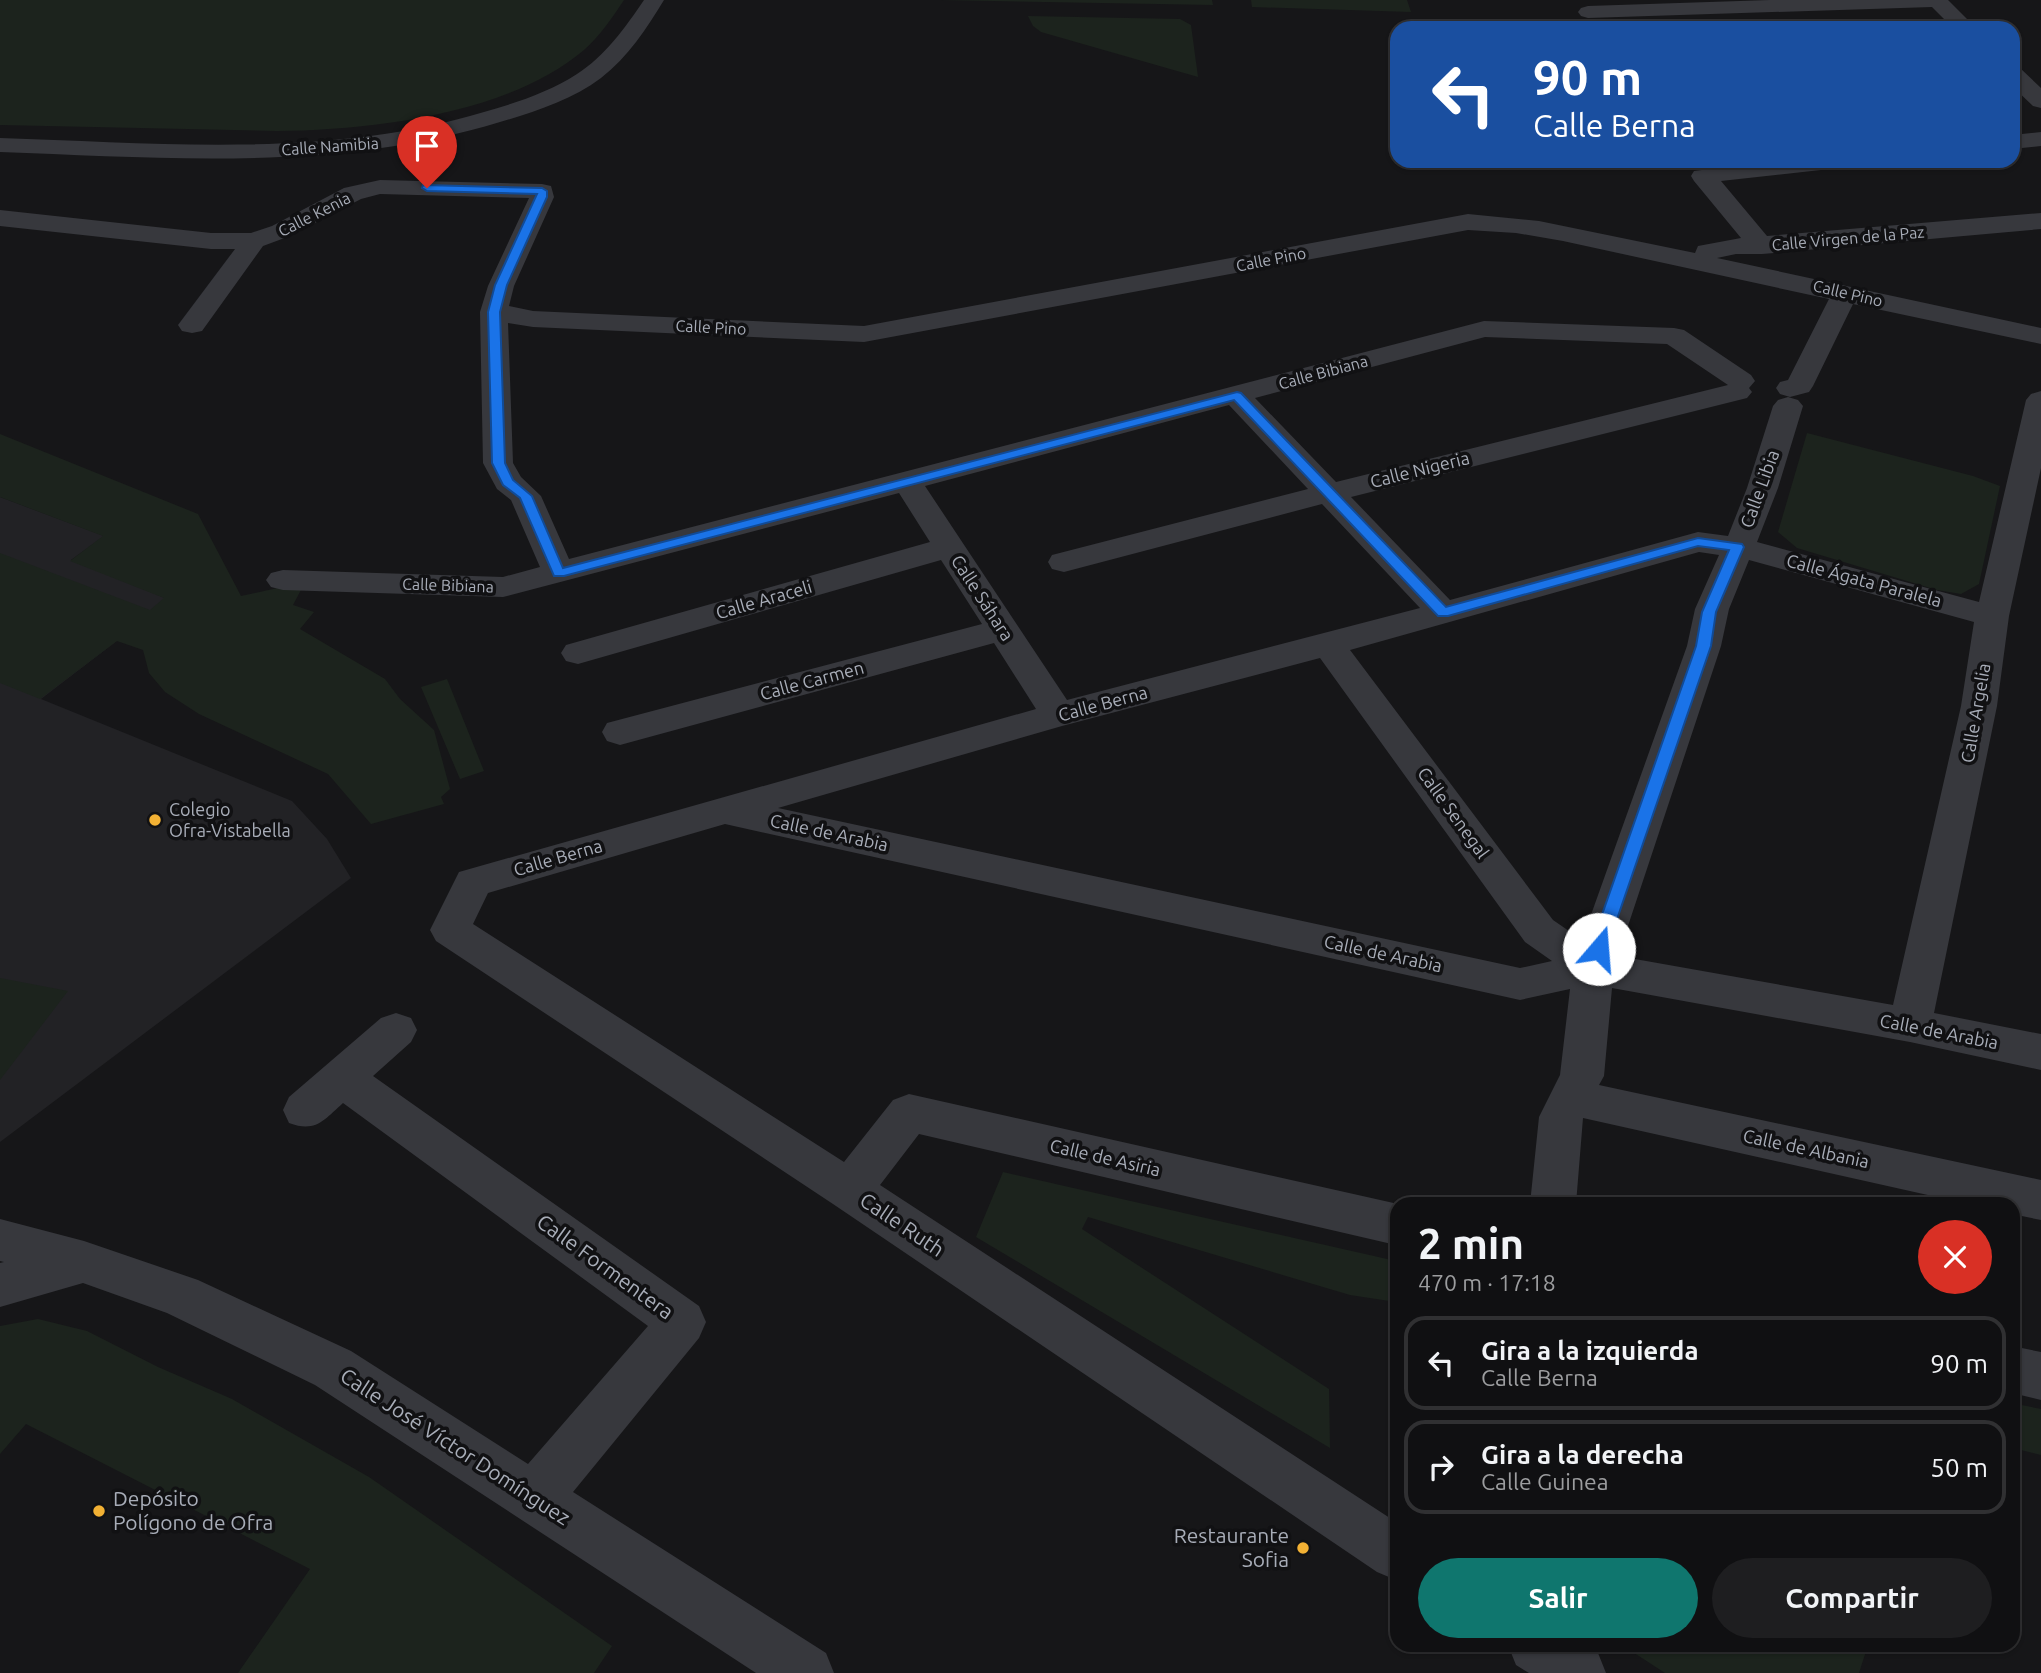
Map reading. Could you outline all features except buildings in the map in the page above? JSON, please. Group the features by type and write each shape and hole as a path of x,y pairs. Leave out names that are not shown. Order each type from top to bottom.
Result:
{"street":[{"name":"Calle Namibia","path":"0,145 282,151 357,146 442,132 529,106 593,74 633,33 654,0"},
{"path":"1588,13 1936,1 1957,21"},
{"path":"2020,81 2041,102"},
{"path":"2020,141 2041,139"},
{"path":"1762,246 1703,176 1776,168"},
{"name":"Calle Kenia","path":"0,218 211,241 254,241 281,231 364,189 380,187 542,191 542,197 501,285 494,312"},
{"name":"Calle Virgen de la Paz","path":"1656,253 1697,254 1735,246 1762,246 2041,221"},
{"name":"Calle Pino","path":"494,312 533,319 864,334 1468,222 1538,226 2041,336"},
{"path":"191,325 254,241"},
{"name":"Calle Libia","path":"1554,1197 1561,1117 1582,1076 1593,968 1704,646 1709,612 1753,515 1789,397 1799,386 1845,293"},
{"path":"494,312 498,463 508,482 525,496 559,573"},
{"name":"Calle Bibiana","path":"283,580 503,587 1484,329 1674,336 1739,387 1755,405 1773,409 1789,397"},
{"name":"Calle Nigeria","path":"1064,562 1739,387"},
{"path":"1237,396 1443,613"},
{"name":"Calle Argelia","path":"1910,1026 1979,706 1992,615 2041,400"},
{"name":"Calle Sáhara","path":"906,481 1058,715"},
{"name":"Calle Berna","path":"473,882 1058,715 1698,542 1737,547"},
{"name":"Calle Araceli","path":"578,653 950,547"},
{"name":"Calle Ágata Paralela","path":"1737,547 1992,615"},
{"name":"Calle Carmen","path":"620,732 1003,630"},
{"name":"Calle Senegal","path":"1328,644 1539,931 1593,968"},
{"name":"Calle de Arabia","path":"728,811 1520,984 1593,968 2041,1052"},
{"name":"Calle Ruth","path":"473,882 450,930 849,1190 1390,1549"},
{"path":"305,1110 396,1030"},
{"name":"Calle Formentera","path":"342,1078 682,1322 534,1498"},
{"name":"Calle de Albania","path":"1571,1097 2041,1200"},
{"name":"Calle de Asiria","path":"849,1190 909,1113 1390,1223"},
{"name":"Calle José Víctor Domínguez","path":"0,1240 84,1262 181,1296 332,1368 806,1673"},
{"path":"0,1284 84,1262"},
{"path":"2020,1371 2041,1376"},
{"path":"1546,1652 1578,1673"}],"shaded area":[{"path":"0,0 624,0 601,33 584,50 553,72 518,90 438,114 396,122 277,131 0,125"},
{"path":"940,0 1212,0 1213,5"},
{"path":"1251,0 1407,0 1411,12 1252,7"},
{"path":"1028,16 1180,19 1191,25 1198,77 1041,32 1033,26"},
{"path":"1807,433 1973,476 2000,486 1979,584 1961,594 1937,590 1797,548 1778,532"},
{"path":"0,434 198,514 241,596 282,587 302,588 293,605 314,612 300,629 385,679 400,699 434,730 450,789 441,797 444,804 371,824 328,774 199,714 165,692 149,673 143,650 117,641 40,699 0,683 0,553 150,610 164,598 70,561 103,536 0,497"},
{"name":"Colegio Ofra-Vistabella","path":"0,497 104,536 71,560 170,600 41,699 292,801 327,839 351,878 0,1142"},
{"path":"447,679 484,771 460,779 421,687"},
{"path":"0,978 68,991 0,1080"},
{"path":"1003,1172 1390,1260 1390,1301 1350,1295 1088,1217 1082,1229 1329,1389 1330,1448 976,1237"},
{"path":"38,1319 87,1331 158,1367 232,1399 369,1477 612,1646 594,1673 238,1673 310,1569 26,1424 0,1454 0,1326"},
{"path":"2020,1405 2041,1409 2041,1455 2020,1450"},
{"path":"1633,1652 1866,1652 1859,1673 1665,1673"}],"place":[{"name":"Colegio Ofra-Vistabella","path":"155,820"},
{"name":"Depósito Polígono de Ofra","path":"99,1511"},
{"name":"Restaurante Sofia","path":"1303,1548"}],"route":[{"path":"427,188 542,191 542,197 501,285 494,312 498,463 508,482 525,496 559,573 1237,396 1443,613 1698,542 1737,547 1709,612 1704,646 1599,949"}]}
